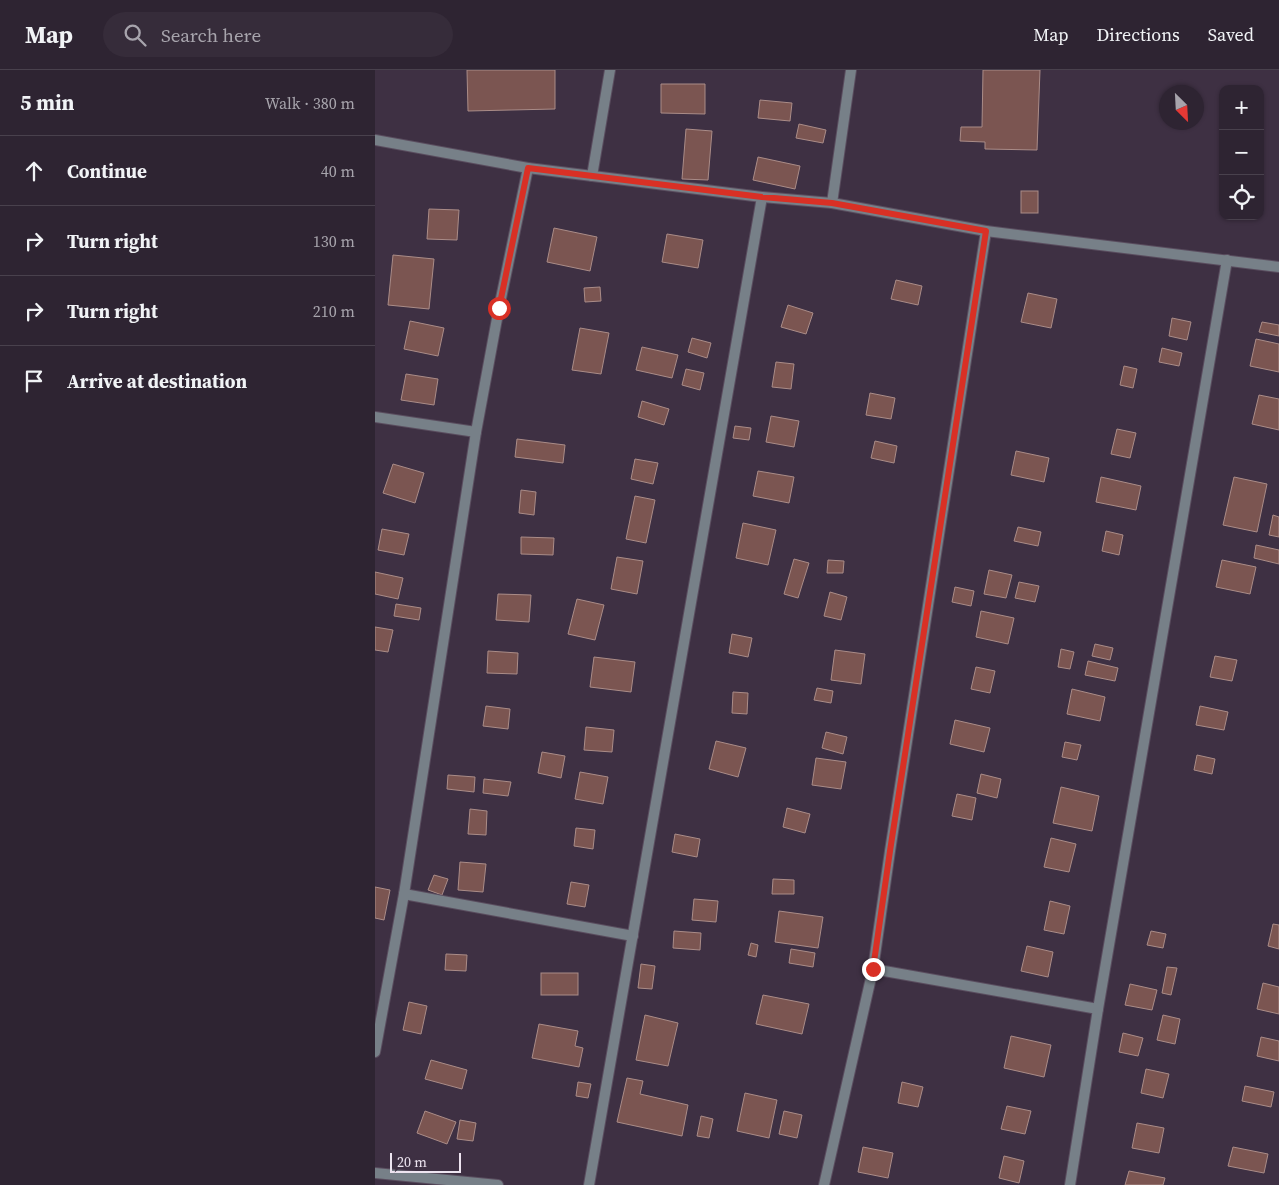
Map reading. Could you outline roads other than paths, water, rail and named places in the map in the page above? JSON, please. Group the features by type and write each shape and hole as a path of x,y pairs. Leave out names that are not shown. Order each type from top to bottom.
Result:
{"street":[{"path":"592,176 610,70"},
{"path":"832,203 851,70"},
{"path":"375,140 528,168 762,197 832,203 986,231 1279,267"},
{"path":"375,1052 404,894 476,432 528,168"},
{"path":"589,1185 762,197"},
{"path":"824,1185 873,969 986,231"},
{"path":"1070,1185 1098,1009 1227,260"},
{"path":"375,417 476,432"},
{"path":"404,894 633,936"},
{"path":"873,969 1098,1009"},
{"path":"375,1172 498,1185"}]}
